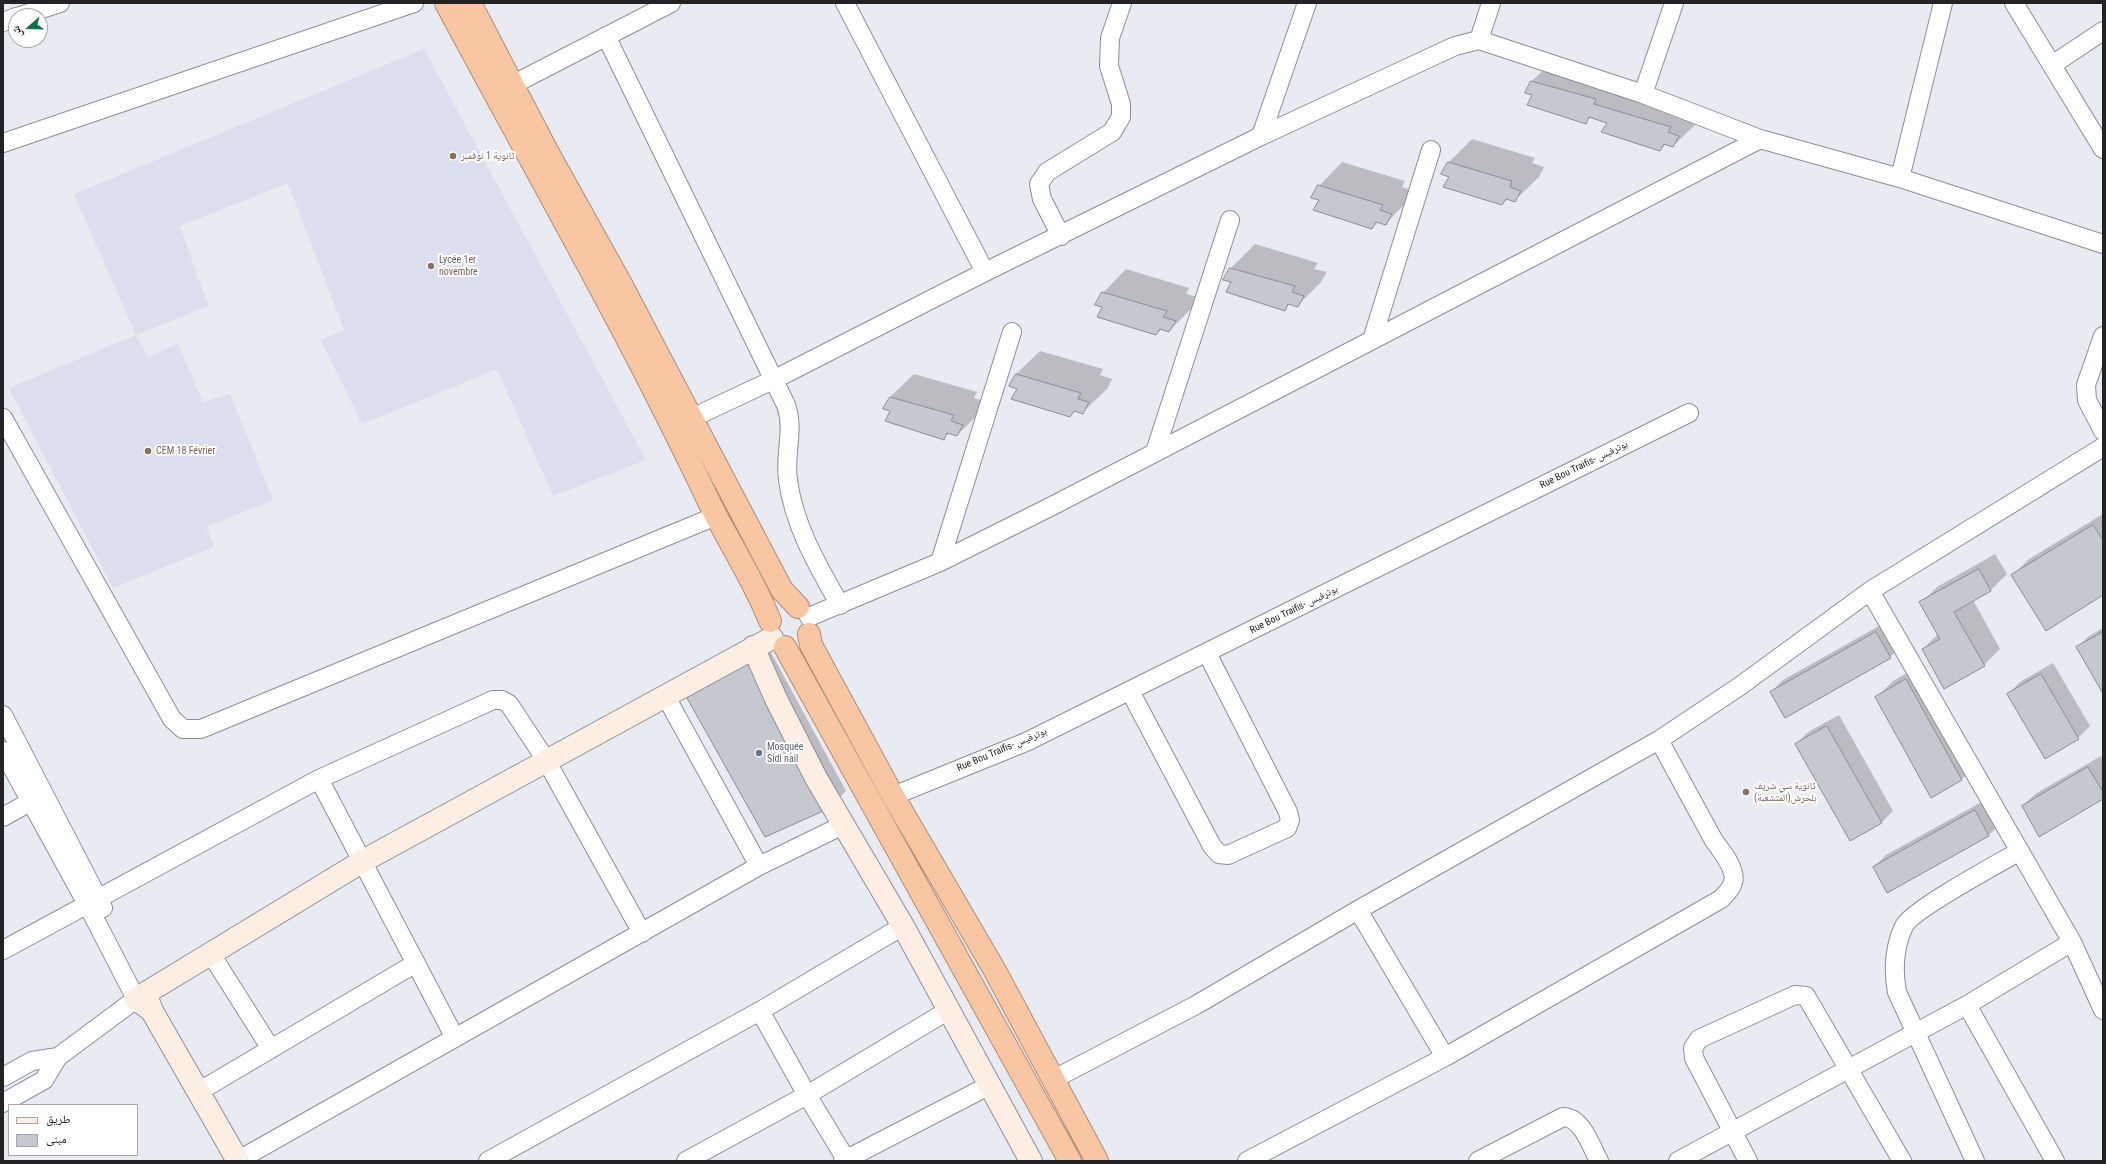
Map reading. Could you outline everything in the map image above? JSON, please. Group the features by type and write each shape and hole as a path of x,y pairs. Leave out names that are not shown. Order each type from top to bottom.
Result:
{"highway":[{"path":"446,3 655,392 716,516 761,598 770,638 1070,1161"},
{"path":"470,3 512,85 692,418 782,590 805,620 811,645 893,796 994,969 1098,1161"},
{"path":"770,638 772,615 784,606 805,620"},
{"path":"770,638 800,645 805,620"}],"street":[{"path":"38,8 60,3"},
{"path":"3,143 414,3"},
{"path":"512,85 671,3"},
{"path":"845,3 985,272"},
{"path":"1061,236 1042,199 1039,184 1047,172 1112,132 1121,117 1121,104 1109,66 1110,38 1122,3"},
{"path":"1261,136 1307,3"},
{"path":"1479,40 1491,3"},
{"path":"1643,94 1674,3"},
{"path":"1900,178 1943,3"},
{"path":"2014,3 2103,149"},
{"path":"2052,65 2103,31"},
{"path":"606,36 786,404 791,424 788,439 788,480 795,513 806,540 840,605"},
{"path":"692,418 775,379 985,272 1061,236 1261,136 1456,46 1479,40 1643,94 1760,138 1900,178 2103,244"},
{"path":"805,620 940,562 1372,340 1760,138"},
{"path":"1372,340 1431,150"},
{"path":"1155,452 1230,220"},
{"path":"940,562 1012,332"},
{"path":"2103,336 2086,385 2086,400 2103,431"},
{"name":"Rue Bou Traifis- بوترفيس","path":"893,796 1026,742 1690,413"},
{"path":"3,418 172,719 183,730 201,729 716,516"},
{"path":"1054,1079 1196,1005 1358,910 1659,740 1740,686 1870,591 2103,447"},
{"path":"1870,591 2072,942 2103,1010"},
{"path":"3,1077 32,1061 58,1057 145,1001 211,954 363,861 770,638 776,699 812,771 842,825 903,926 1031,1161"},
{"path":"1130,691 1212,846 1219,854 1228,855 1287,828 1290,820 1288,812 1207,653"},
{"path":"665,695 759,866"},
{"path":"3,950 319,779 493,700 502,700 509,704 546,760 642,933"},
{"path":"3,715 37,798 145,1001 237,1161 759,866 842,825"},
{"path":"1247,1161 1445,1057 1721,899 1729,891 1734,874 1730,864 1714,840 1659,740"},
{"path":"3,751 37,798"},
{"path":"319,779 455,1038"},
{"path":"3,817 37,798"},
{"path":"1975,1161 1897,992 1894,974 1897,947 1904,925 1928,905 2020,851"},
{"path":"1358,910 1445,1057"},
{"path":"488,1161 760,1011 903,926"},
{"path":"1678,1161 1915,1033 2072,942"},
{"path":"211,954 271,1048"},
{"path":"198,1092 416,963"},
{"path":"1748,1161 1694,1058 1693,1048 1699,1039 1795,995 1801,994 1806,996 1902,1161"},
{"path":"1967,1004 2055,1161"},
{"path":"686,1161 807,1095 949,1010"},
{"path":"760,1011 845,1160 990,1085"},
{"path":"3,1103 44,1080 58,1057"},
{"path":"1478,1161 1563,1117 1569,1117 1578,1123 1599,1161"}],"shaded area":[{"name":"Lycée 1er novembre","path":"424,49 646,460 553,496 497,369 362,424 321,340 344,330 288,183 180,226 208,306 136,335 74,194"},
{"name":"CEM 18 Février","path":"136,335 148,357 178,344 203,402 230,394 273,500 206,527 214,547 113,588 9,388"}],"building":[{"path":"1531,81 1596,99 1594,104 1671,127 1668,132 1679,136 1673,147 1664,144 1660,151 1601,132 1607,123 1589,117 1586,124 1527,105 1532,95 1525,93"},
{"path":"1448,162 1512,181 1510,187 1521,191 1515,202 1506,199 1502,205 1443,187 1449,177 1441,174"},
{"path":"1318,185 1383,205 1380,210 1392,214 1386,225 1376,222 1372,229 1313,210 1319,200 1311,198"},
{"path":"1230,268 1295,286 1292,292 1304,296 1298,307 1288,304 1285,311 1226,292 1231,282 1223,280"},
{"path":"1102,292 1167,311 1163,317 1176,321 1169,332 1160,329 1156,335 1097,317 1102,307 1095,305"},
{"path":"1016,374 1081,393 1078,399 1089,402 1083,414 1074,411 1070,417 1011,399 1017,389 1009,386"},
{"path":"890,397 954,415 951,421 963,425 957,436 947,433 944,440 885,421 890,411 883,409"},
{"path":"2093,525 2103,540 2103,595 2046,631 2011,575"},
{"path":"1979,569 1991,591 1954,612 1985,666 1944,689 1922,649 1940,639 1919,602"},
{"path":"1876,632 1891,658 1785,718 1770,692"},
{"path":"2103,632 2103,692 2102,692 2076,647"},
{"name":"Mosquée Sidi nail","path":"750,661 830,808 765,837 687,698"},
{"path":"2041,674 2079,739 2045,759 2007,694"},
{"path":"1906,679 1962,780 1931,798 1875,697"},
{"path":"1827,726 1882,823 1850,841 1795,744"},
{"path":"2088,767 2103,792 2103,799 2039,837 2022,806"},
{"path":"1975,810 1989,836 1887,893 1873,867"}],"place":[{"name":"ثانوية 1 نوفمبر","path":"453,156"},
{"name":"Lycée 1er novembre","path":"431,266"},
{"name":"CEM 18 Février","path":"148,451"},
{"name":"Mosquée Sidi nail","path":"759,753"},
{"name":"ثانوية سي شريف بلحرش(المتشعبة)","path":"1746,792"}]}
